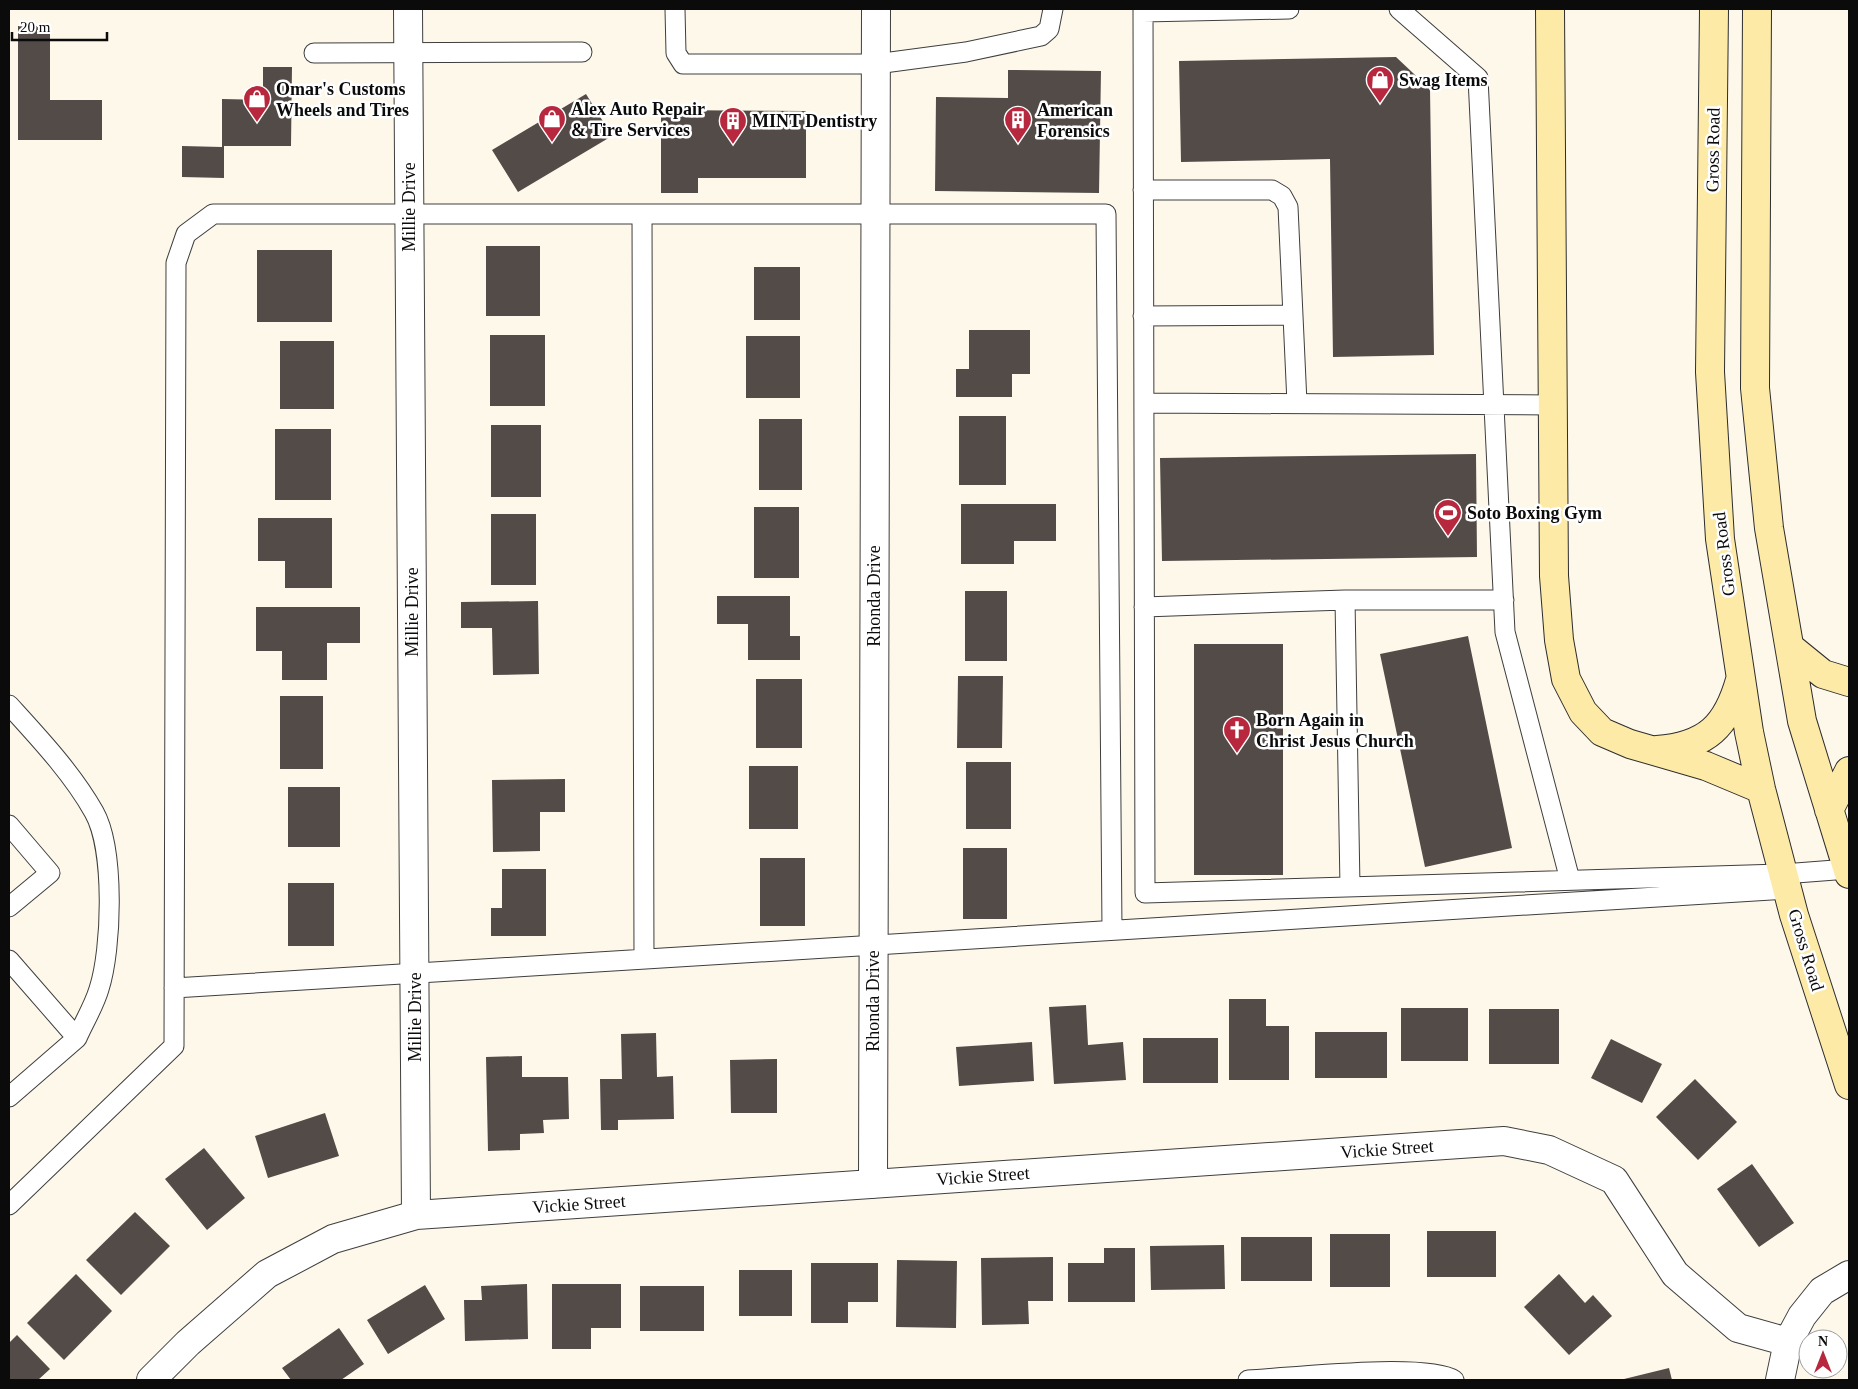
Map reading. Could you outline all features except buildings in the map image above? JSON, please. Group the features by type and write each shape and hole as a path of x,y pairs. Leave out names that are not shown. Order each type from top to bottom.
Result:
{"main road":[{"path":"1550,9 1554,576 1559,640 1566,679 1582,712 1602,732 1630,744 1706,766 1761,789"},
{"name":"Gross Road","path":"1714,9 1710,372 1720,539 1740,678 1761,789 1785,882 1849,1085"},
{"path":"1757,9 1755,388 1769,528 1802,721 1849,872"},
{"path":"1791,648 1823,674 1849,682"},
{"path":"1653,750 1695,743 1720,725 1734,701 1740,678"},
{"path":"1829,810 1849,771"}],"street":[{"name":"Millie Drive","path":"408,9 416,1215"},
{"name":"Rhonda Drive","path":"873,1184 876,9"},
{"name":"Vickie Street","path":"152,1380 188,1343 267,1274 333,1239 416,1215 1504,1141 1549,1150 1614,1180 1675,1274 1738,1328 1788,1342"},
{"path":"1780,1380 1788,1342 1802,1316 1822,1291 1849,1275"}],"lane":[{"path":"675,9 676,53 683,64 876,64 966,52 1041,36 1048,29 1053,9"},
{"path":"1289,9 1143,10 1145,893 1570,880 1785,882"},
{"path":"1399,9 1478,78 1505,632 1570,880"},
{"path":"314,53 582,52"},
{"path":"1143,190 1272,190 1282,196 1288,207 1297,404"},
{"path":"9,1205 174,1046 176,263 186,234 213,214 1106,214 1112,930"},
{"path":"642,214 644,959"},
{"path":"1144,316 1293,315"},
{"path":"1144,404 1553,404"},
{"path":"1144,607 1345,600 1504,600"},
{"path":"1345,600 1350,887"},
{"path":"9,705 54,756 95,814 109,862 107,950 99,989 77,1038 9,1098"},
{"path":"9,825 50,873 9,907"},
{"path":"174,988 1112,930 1785,882 1849,872"},
{"path":"9,960 77,1038"},
{"path":"1248,1380 1412,1371 1448,1376 1454,1380"}],"place":[{"name":"Swag Items","path":"1380,104"},
{"name":"Omar's Customs Wheels and Tires","path":"257,123"},
{"name":"Alex Auto Repair & Tire Services","path":"552,143"},
{"name":"American Forensics","path":"1018,144"},
{"name":"MINT Dentistry","path":"733,145"},
{"name":"Soto Boxing Gym","path":"1448,537"},
{"name":"Born Again in Christ Jesus Church","path":"1237,754"}]}
